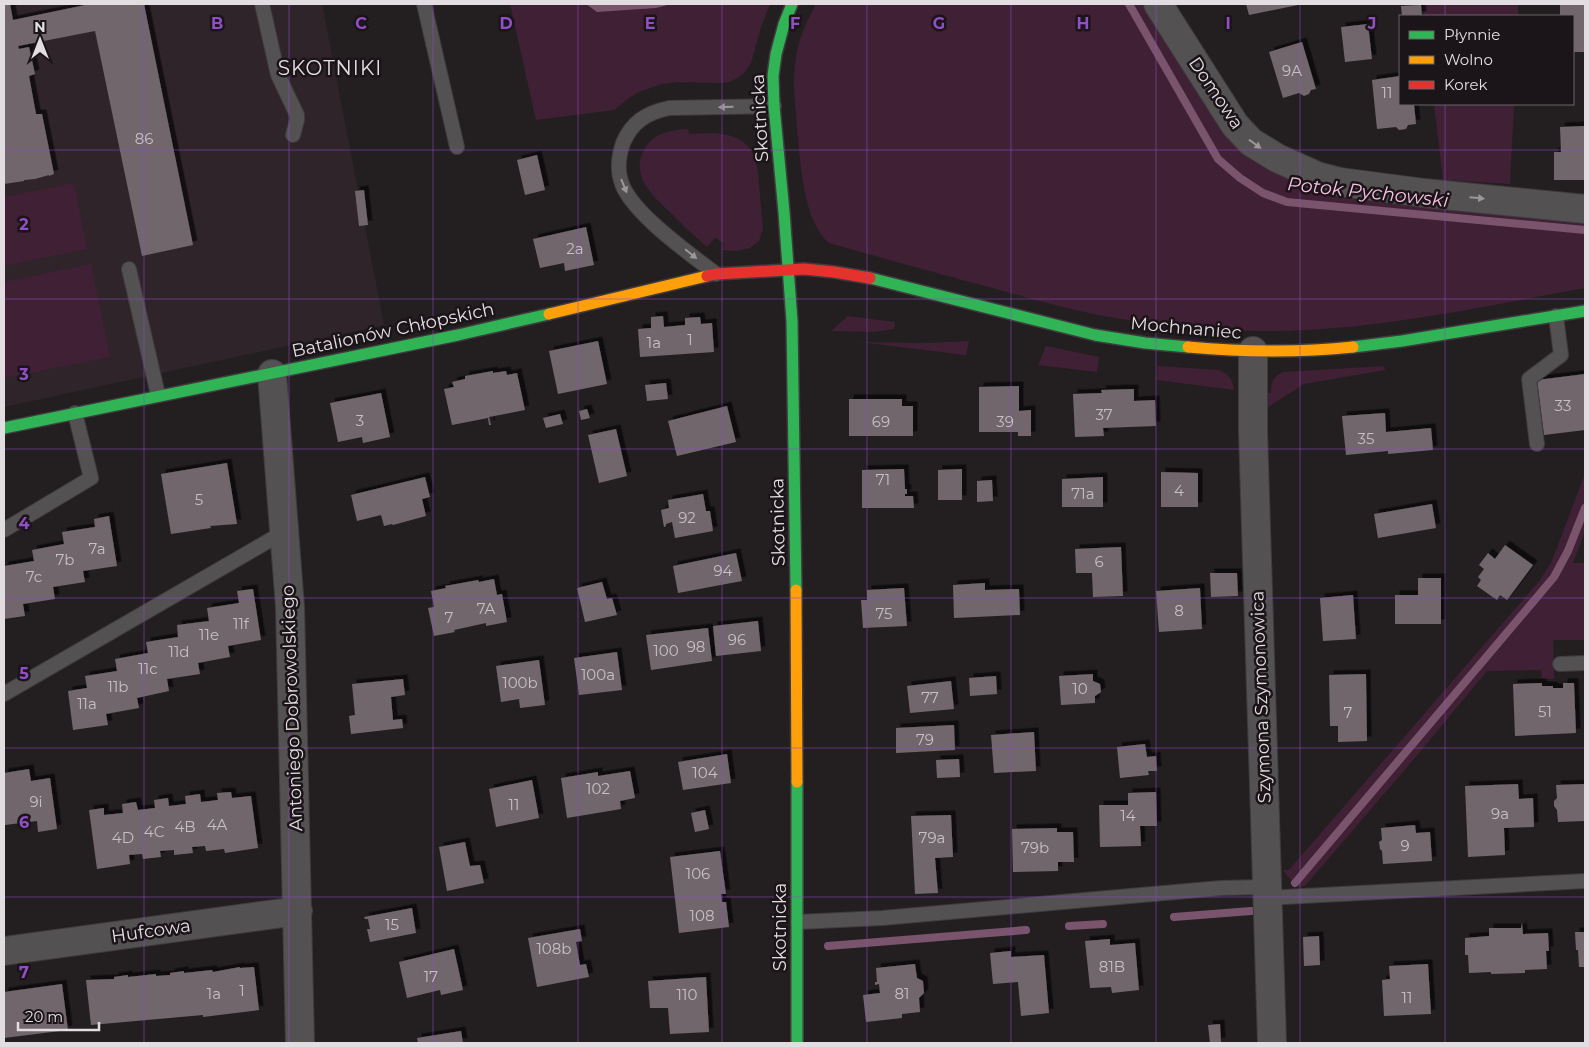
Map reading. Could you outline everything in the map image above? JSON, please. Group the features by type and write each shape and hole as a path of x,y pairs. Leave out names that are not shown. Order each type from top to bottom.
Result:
{"street":[{"name":"Skotnicka","path":"792,4 784,24 776,54 774,106 789,271 792,328 796,535 797,1043"},
{"name":"Domowa","path":"1158,4 1234,125 1251,142 1277,158 1317,176 1340,182 1424,193 1585,209"},
{"name":"Mochnaniec","path":"789,271 804,269 881,280 1094,335 1123,340 1221,350 1281,352 1402,341 1585,311"},
{"name":"Batalionów Chłopskich","path":"4,428 468,333 716,274 789,271"},
{"name":"Szymona Szymonowica","path":"1253,351 1253,431 1272,1043"},
{"name":"Antoniego Dobrowolskiego","path":"272,374 290,607 300,1043"},
{"name":"Hufcowa","path":"4,951 298,911"}],"lane":[{"path":"262,4 278,75 297,115 293,135"},
{"path":"424,4 457,146"},
{"path":"716,274 639,210 627,195 621,182 619,168 621,150 628,131 654,111 669,108 774,106"},
{"path":"129,269 158,395"},
{"path":"1537,444 1529,379 1562,355 1556,316"},
{"path":"4,530 91,478 76,413"},
{"path":"4,694 284,532"},
{"path":"1560,664 1585,663"},
{"path":"798,922 882,918 1221,888 1266,893 1585,881"}],"shaded area":[{"path":"4,4 322,4 384,325 4,407"},
{"path":"510,4 770,4 761,27 751,63 738,78 720,83 677,82 662,84 639,92 614,110 536,120"},
{"path":"586,4 671,4 656,8 597,12"},
{"path":"816,4 1146,4 1270,166 1585,219 1585,288 1427,317 1347,327 1267,331 1204,329 1119,319 1084,312 829,243 813,221 804,189 794,88 796,56 805,26"},
{"path":"1423,4 1518,4 1518,15 1424,15"},
{"path":"1434,105 1514,105 1510,184 1443,180"},
{"path":"688,129 689,134 713,133 734,137 750,149 755,159 758,173 763,229 759,241 750,248 735,251 722,250 724,243 715,238 707,247 646,186 640,168 645,148 659,135 670,131"},
{"path":"74,183 87,249 4,266 4,197"},
{"path":"91,264 110,357 4,378 4,282"},
{"path":"848,316 895,322 894,329 874,332 831,331"},
{"path":"969,341 966,355 859,342 925,343"},
{"path":"1046,346 1099,357 1097,372 1038,365"},
{"path":"1158,366 1219,370 1230,378 1234,390 1157,380"},
{"path":"1384,366 1385,370 1304,384 1268,407 1267,393 1271,393 1273,380 1283,372"},
{"path":"1585,474 1585,531 1573,563 1585,563 1585,640 1553,640 1554,679 1542,679 1541,670 1487,671 1305,886 1300,887 1283,870 1289,870 1540,580 1552,561"}],"building":[{"path":"4,4 10,4 13,20 90,4 144,4 193,245 142,256 95,31 18,46 19,49 29,47 35,74 29,76 36,114 42,114 54,174 4,184"},
{"path":"1246,4 1297,4 1298,5 1249,15"},
{"path":"1560,4 1585,4 1585,52 1574,52 1574,15 1560,15"},
{"path":"1421,5 1422,15 1402,15 1401,6"},
{"path":"1368,24 1372,59 1345,62 1341,27"},
{"path":"1302,42 1316,89 1311,90 1309,94 1304,96 1299,93 1283,98 1269,52"},
{"path":"1399,76 1399,105 1414,105 1416,124 1408,125 1406,129 1399,130 1396,127 1377,129 1372,80"},
{"path":"1585,126 1585,180 1554,180 1554,152 1561,152 1560,127"},
{"path":"537,155 545,190 525,195 517,160"},
{"path":"364,190 368,225 359,226 355,191"},
{"path":"586,227 594,265 565,271 564,263 540,268 533,239"},
{"path":"663,316 664,327 685,325 685,318 700,317 701,324 712,323 714,352 640,357 638,329 651,328 651,317"},
{"path":"598,341 607,384 558,394 549,351"},
{"path":"493,371 493,373 506,371 507,375 517,373 525,410 489,417 491,425 489,425 488,418 452,425 444,389 454,387 452,382 465,379 465,376"},
{"path":"1585,374 1585,430 1544,435 1537,380"},
{"path":"666,383 668,399 647,401 645,385"},
{"path":"1019,386 1019,411 1031,410 1031,436 1018,436 1018,432 979,432 979,387"},
{"path":"1134,389 1134,401 1155,400 1156,426 1103,428 1104,436 1075,437 1073,394 1102,393 1101,390"},
{"path":"381,393 390,437 363,443 362,437 338,442 330,403"},
{"path":"849,399 902,399 902,406 913,406 913,436 849,436"},
{"path":"727,406 736,442 677,456 668,421"},
{"path":"587,409 590,418 581,420 579,411"},
{"path":"1385,413 1386,432 1431,428 1433,450 1388,454 1388,451 1346,455 1342,416"},
{"path":"560,414 563,424 546,428 543,418"},
{"path":"616,429 627,476 599,483 588,435"},
{"path":"227,463 237,524 210,526 211,528 171,534 161,474"},
{"path":"904,469 905,489 907,489 905,496 913,496 914,508 862,508 862,470"},
{"path":"962,469 962,500 938,500 938,470"},
{"path":"1161,472 1198,473 1198,507 1161,507"},
{"path":"425,477 430,497 422,499 426,516 384,526 381,515 357,521 351,495"},
{"path":"1103,477 1103,507 1062,507 1062,479"},
{"path":"992,480 993,501 977,502 977,481"},
{"path":"703,494 706,511 710,511 713,531 675,538 672,522 664,527 661,510 669,508 668,500"},
{"path":"1432,504 1436,528 1378,538 1374,514"},
{"path":"109,516 117,566 83,571 85,582 53,587 55,599 23,604 25,616 4,619 4,566 34,561 32,550 64,544 62,532 95,527 94,519"},
{"path":"1505,545 1533,565 1507,600 1500,595 1497,600 1477,586 1481,580 1478,577 1484,569 1479,565 1488,553 1495,559"},
{"path":"1121,547 1123,596 1093,597 1092,573 1076,573 1075,549"},
{"path":"736,553 742,581 678,593 673,566"},
{"path":"1210,573 1237,573 1238,596 1211,597"},
{"path":"1418,578 1441,578 1441,624 1395,624 1395,595 1418,595"},
{"path":"494,579 497,595 502,594 507,622 486,626 486,623 434,636 428,608 434,607 431,591 446,588 445,586"},
{"path":"602,582 607,599 612,598 617,615 585,622 577,588"},
{"path":"985,583 985,590 1019,589 1020,615 954,618 953,585"},
{"path":"904,588 907,626 863,628 861,600 867,600 867,590"},
{"path":"1200,588 1202,629 1159,632 1156,591"},
{"path":"253,589 261,640 228,646 230,657 198,663 200,674 167,679 169,691 137,698 139,708 106,714 108,725 73,730 68,691 87,688 85,676 117,671 115,659 148,653 146,642 178,637 177,625 209,621 207,608 239,603 237,591"},
{"path":"1353,595 1356,639 1323,641 1320,598"},
{"path":"758,621 761,651 716,656 713,626"},
{"path":"708,628 712,661 651,670 646,635"},
{"path":"617,652 622,690 579,695 574,658"},
{"path":"539,660 545,705 520,708 519,699 501,702 496,666"},
{"path":"1093,674 1093,681 1100,684 1101,692 1095,696 1095,703 1061,705 1059,676"},
{"path":"1366,674 1367,741 1338,742 1338,726 1330,726 1329,675"},
{"path":"996,676 997,694 970,696 969,678"},
{"path":"403,679 405,695 391,697 393,720 402,719 403,728 351,734 349,716 355,715 352,684"},
{"path":"951,681 954,709 910,713 907,686"},
{"path":"1542,683 1542,686 1563,688 1563,683 1574,683 1576,733 1515,736 1513,684"},
{"path":"954,725 955,750 896,753 896,728"},
{"path":"1034,732 1036,771 994,773 991,735"},
{"path":"1145,744 1147,757 1156,756 1157,771 1148,771 1149,775 1120,778 1117,747"},
{"path":"727,754 731,783 683,790 678,762"},
{"path":"959,759 960,777 937,778 936,760"},
{"path":"29,769 31,781 50,778 57,829 38,832 37,821 5,825 4,773"},
{"path":"630,771 635,798 620,801 621,809 567,818 561,778 598,772 598,776"},
{"path":"532,780 539,818 496,827 489,789"},
{"path":"1518,784 1519,799 1533,798 1534,827 1504,828 1505,855 1468,857 1465,786"},
{"path":"1585,784 1585,821 1558,822 1557,810 1554,806 1554,801 1557,798 1556,785"},
{"path":"231,792 232,798 251,796 258,848 225,853 224,849 206,851 205,846 192,847 193,853 174,855 174,850 160,851 161,857 143,859 142,854 129,855 130,864 97,869 89,810 104,808 104,815 123,813 122,804 136,802 138,810 155,808 154,800 168,798 169,806 186,804 185,796 200,794 201,802 218,800 217,793"},
{"path":"1156,792 1157,826 1140,826 1141,846 1100,847 1099,805 1128,805 1128,793"},
{"path":"705,810 709,829 695,832 691,813"},
{"path":"951,815 953,857 935,858 938,893 915,894 911,816"},
{"path":"1415,825 1416,833 1430,832 1432,861 1383,864 1379,842 1382,840 1381,828"},
{"path":"1057,828 1057,832 1073,832 1074,862 1058,862 1058,871 1013,872 1012,829"},
{"path":"465,842 470,866 480,865 484,883 447,891 439,847"},
{"path":"720,851 726,894 721,894 722,902 726,902 729,927 679,933 670,857"},
{"path":"412,908 416,933 370,942 367,929 370,929 368,919 364,917"},
{"path":"1522,923 1523,934 1548,933 1547,969 1525,970 1525,973 1469,973 1468,955 1465,955 1465,938 1489,936 1489,928 1521,928"},
{"path":"580,929 582,941 576,942 580,965 586,964 589,977 537,987 528,938"},
{"path":"1575,932 1585,932 1585,967 1579,967"},
{"path":"1319,936 1320,965 1304,966 1303,937"},
{"path":"1110,939 1110,945 1135,943 1139,990 1112,993 1111,987 1090,988 1085,941"},
{"path":"454,949 463,990 441,995 440,990 407,998 399,962"},
{"path":"1011,951 1011,957 1044,955 1049,1013 1021,1016 1018,982 993,984 990,953"},
{"path":"915,964 917,978 923,981 924,993 919,998 920,1012 902,1014 902,1018 866,1022 863,995 880,993 879,984 875,985 875,982 877,982 876,968"},
{"path":"1428,964 1431,1014 1384,1016 1382,980 1390,979 1389,966"},
{"path":"240,967 254,967 259,1010 203,1017 203,1015 91,1025 86,980 114,979 114,977 128,975 128,977 156,974 156,976 170,975 170,973 184,971 184,973 212,970 213,972"},
{"path":"706,977 709,1032 670,1034 668,1008 650,1008 648,981"},
{"path":"62,984 68,1030 4,1038 4,992"},
{"path":"1220,1024 1221,1042 1210,1043 1208,1025"},
{"path":"461,1031 463,1043 418,1043 417,1038"}],"waterway":[{"name":"Potok Pychowski","path":"1129,4 1218,159 1240,178 1263,193 1287,202 1585,230"},
{"path":"1295,883 1554,577 1568,551 1585,508"},
{"path":"1174,917 1251,911"},
{"path":"1069,926 1103,924"},
{"path":"828,946 1026,930"}],"traffic: fast":[{"path":"792,4 784,24 776,54 773,76 792,321 796,590"},
{"path":"870,278 1095,335 1145,343 1188,347"},
{"path":"1353,347 1402,341 1585,311"},
{"path":"4,428 458,335 549,314"},
{"path":"797,782 797,1043"}],"traffic: slow":[{"path":"549,314 707,276"},
{"path":"1188,347 1270,351 1353,347"},
{"path":"796,590 797,782"}],"traffic: jam":[{"path":"707,276 804,269 870,278"}],"district":[{"name":"SKOTNIKI","path":"330,68"}]}
